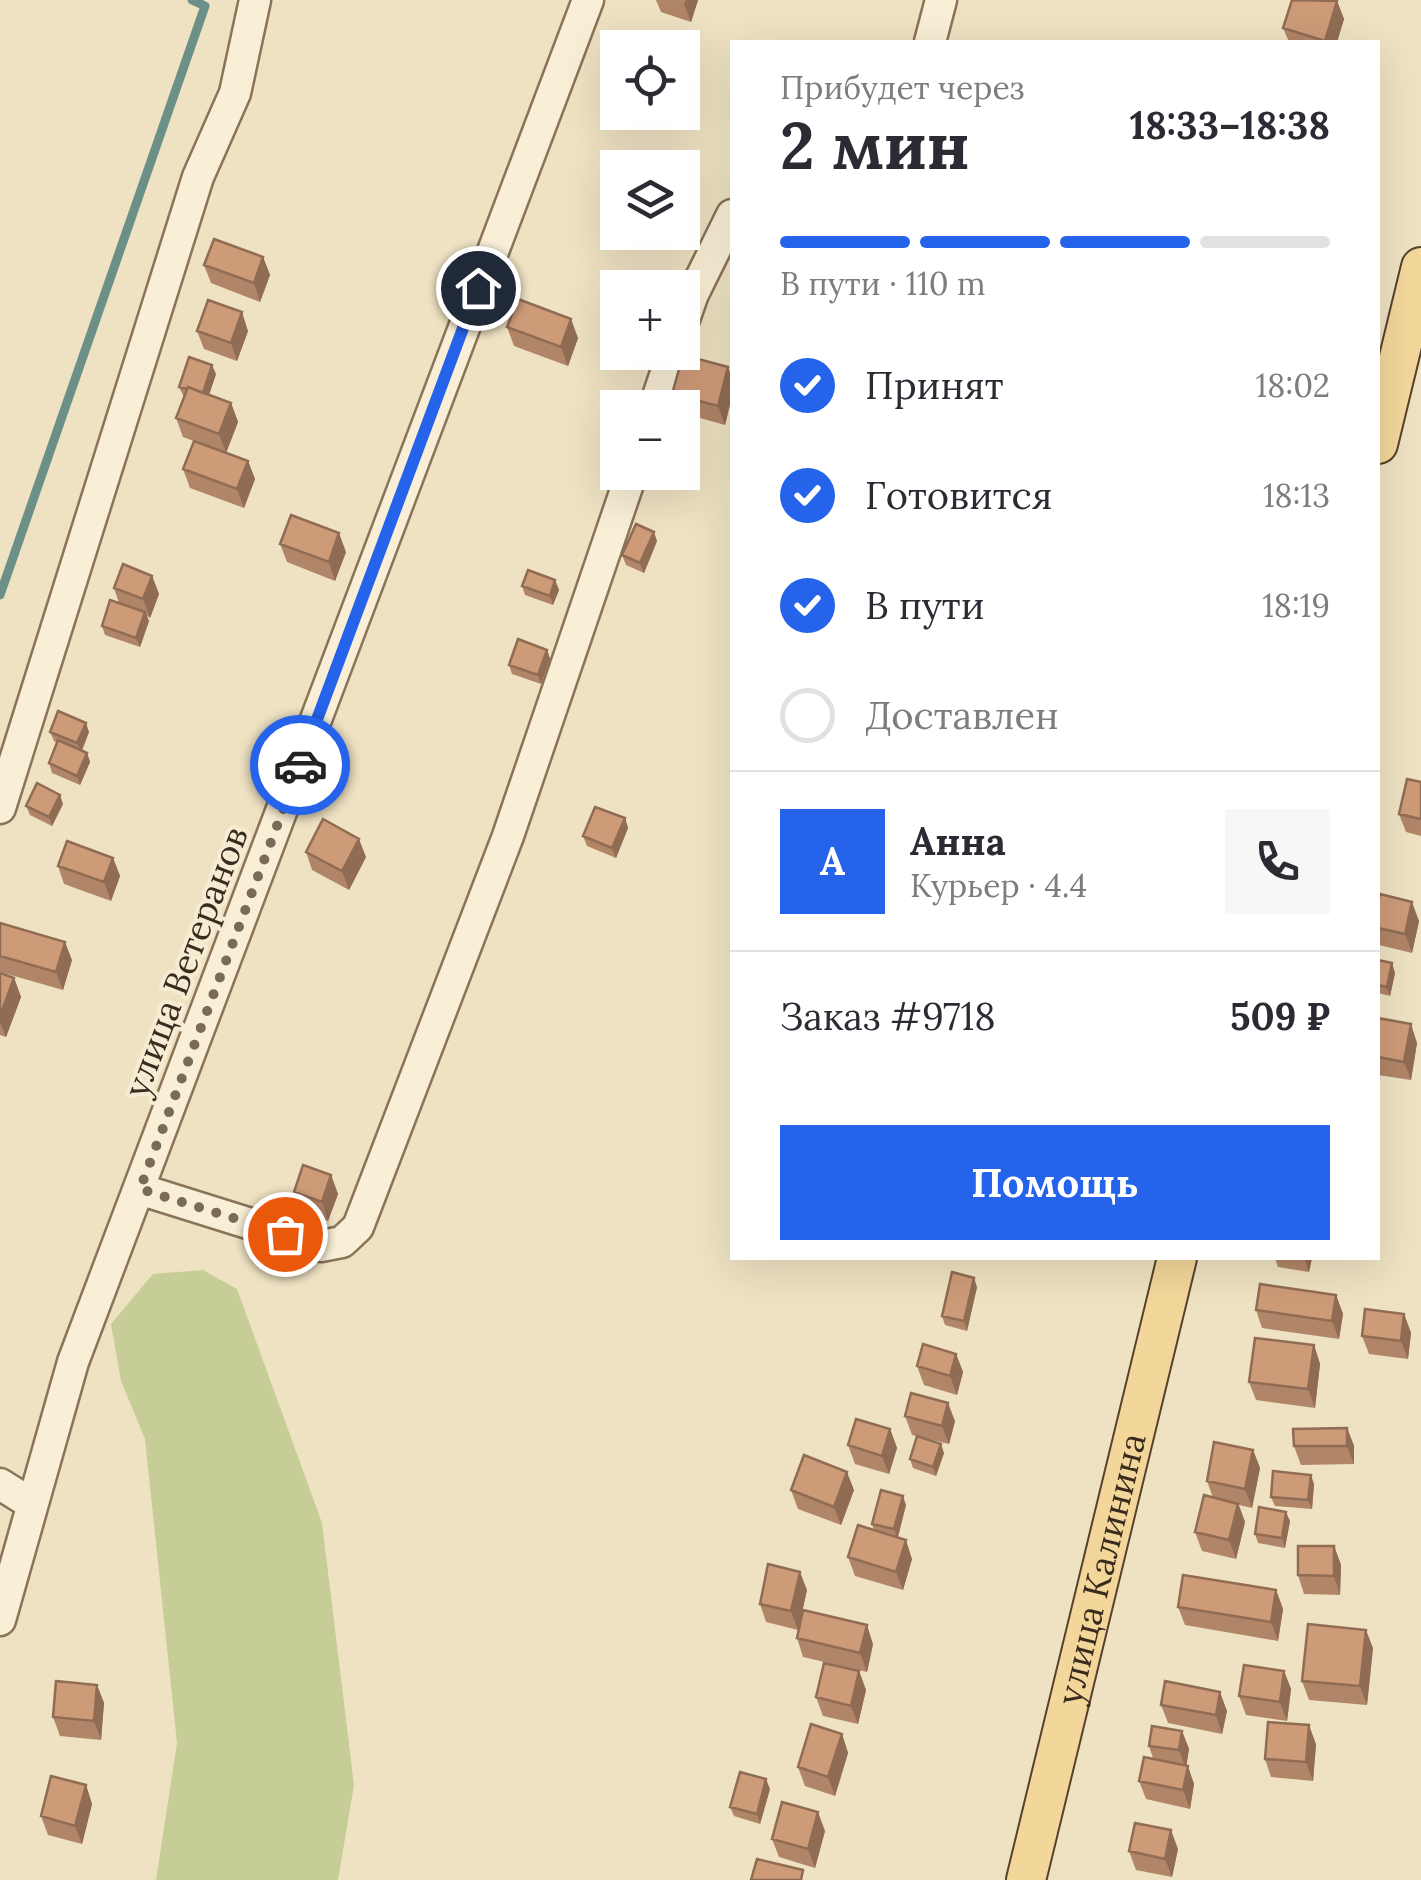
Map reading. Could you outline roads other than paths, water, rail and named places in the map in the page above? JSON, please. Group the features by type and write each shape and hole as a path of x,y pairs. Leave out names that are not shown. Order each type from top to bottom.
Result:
{"main road":[{"path":"1380,436 1421,267"},
{"name":"улица Калинина","path":"1026,1880 1178,1260"}],"street":[{"path":"0,808 198,178 235,94 255,0"},
{"name":"улица Ветеранов","path":"0,1620 74,1362 588,0"},
{"path":"931,40 941,0"},
{"path":"700,280 730,219"},
{"path":"140,1189 321,1246 342,1242 358,1226 508,836 626,490"},
{"path":"0,1484 32,1504"}],"waterway":[{"path":"0,595 205,6 192,0"}]}
